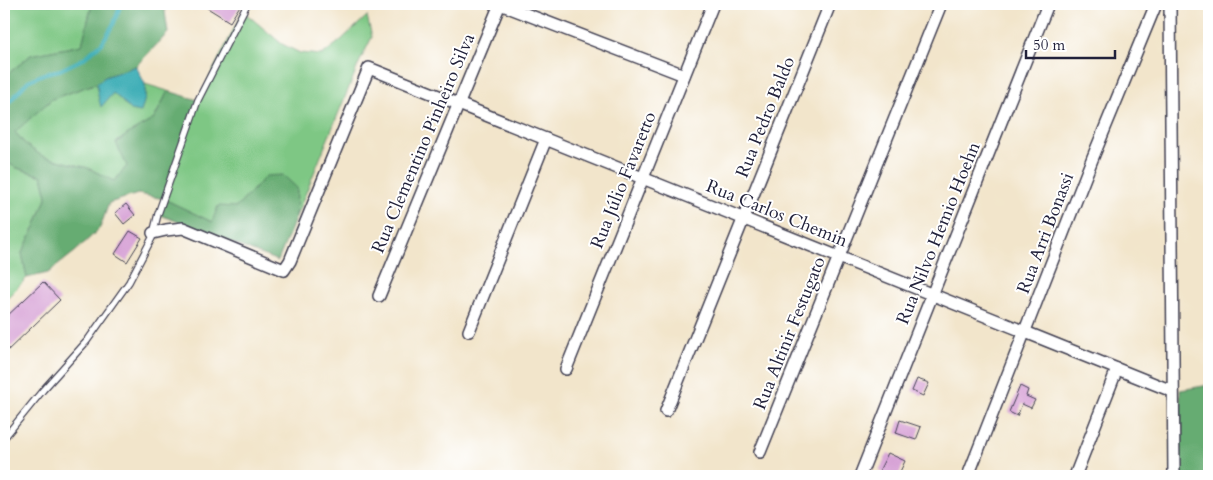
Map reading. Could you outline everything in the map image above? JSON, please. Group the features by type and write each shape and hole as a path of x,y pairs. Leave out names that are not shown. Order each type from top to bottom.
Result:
{"street":[{"path":"500,4 684,75"},
{"name":"Rua Clementino Pinheiro Silva","path":"379,296 500,4"},
{"name":"Rua Júlio Favaretto","path":"566,369 713,4"},
{"name":"Rua Pedro Baldo","path":"666,411 830,4"},
{"name":"Rua Altinir Festugato","path":"760,452 941,4"},
{"name":"Rua Nilvo Hemio Hoehn","path":"860,476 1048,4"},
{"name":"Rua Arri Bonassi","path":"968,476 1097,148 1156,4"},
{"path":"1170,4 1174,476"},
{"name":"Rua Carlos Chemin","path":"153,233 183,228 284,270 290,261 369,68 1172,392"},
{"path":"469,331 546,139"},
{"path":"1076,476 1117,369"}],"lane":[{"path":"4,438 43,390 87,341 129,282 153,233 198,100 247,4"}],"green space":[{"path":"4,4 92,4 82,45 31,55 4,77"},
{"path":"92,4 164,4 168,33 136,66 105,77 97,83 52,99 15,132 26,145 42,156 88,168 114,181 127,166 116,143 154,119 168,91 198,100 164,199 138,194 109,203 100,228 76,251 48,273 27,278 22,253 47,196 42,176 17,168 4,161 4,77 31,55 82,45"},
{"path":"243,11 282,44 300,53 322,55 367,16 372,37 359,63 296,217 297,188 266,177 237,207 212,222 164,199 198,100"},
{"path":"97,83 98,95 113,93 130,110 145,98 145,84 168,91 154,119 117,142 127,166 114,181 88,168 42,156 26,145 14,131 52,99"},
{"path":"4,161 17,168 42,176 47,196 22,253 27,278 4,301"},
{"path":"283,175 297,188 296,217 278,261 158,214 164,199 212,222 218,206 237,207 266,176"},
{"path":"1209,385 1209,476 1181,476 1180,390"}],"water":[{"path":"136,66 145,84 145,98 141,112 130,110 113,93 101,107 97,83 105,77"}],"building":[{"path":"201,4 241,4 230,22"},
{"path":"126,204 135,215 124,224 115,213"},
{"path":"130,231 142,238 127,262 115,254"},
{"path":"43,282 60,300 4,354 4,319"},
{"path":"917,379 929,383 923,396 912,391"},
{"path":"1020,386 1028,390 1026,396 1035,400 1031,408 1022,404 1017,416 1009,412"},
{"path":"900,420 921,427 916,440 896,433"},
{"path":"888,453 905,461 898,476 892,476 879,471"}],"waterway":[{"path":"4,108 28,81 46,73 60,70 83,59 102,43 114,23 121,4"}]}
